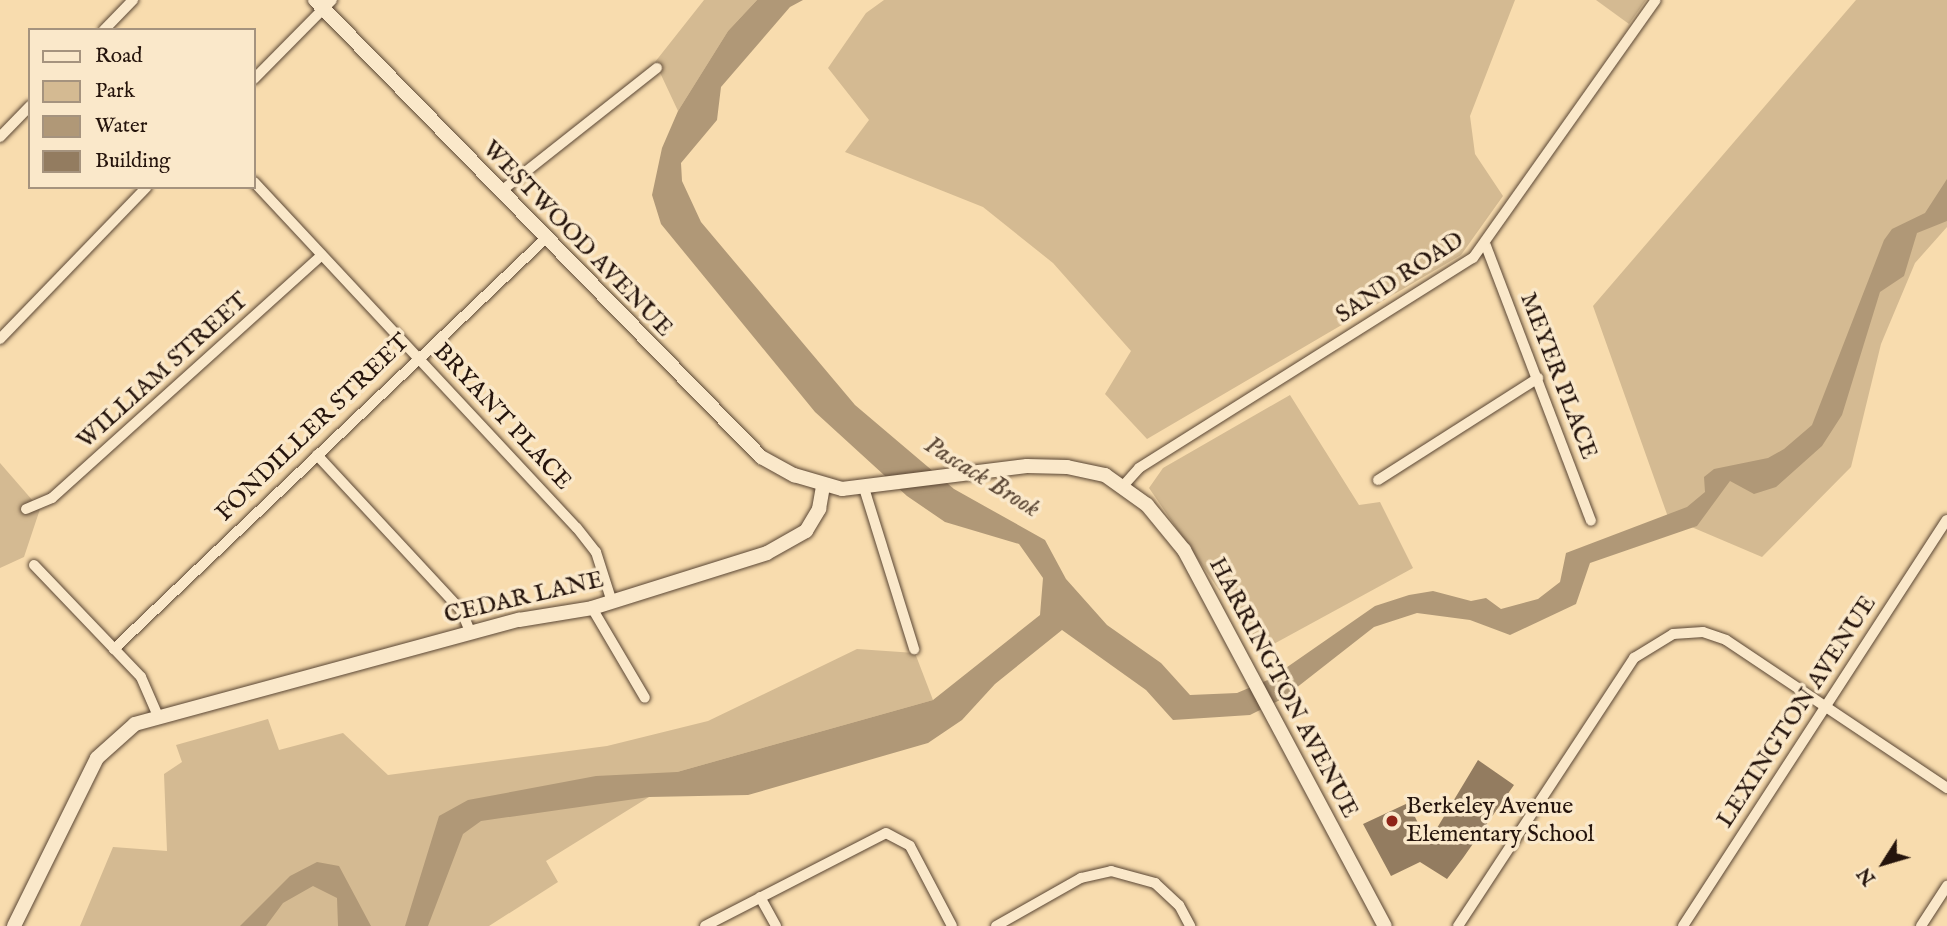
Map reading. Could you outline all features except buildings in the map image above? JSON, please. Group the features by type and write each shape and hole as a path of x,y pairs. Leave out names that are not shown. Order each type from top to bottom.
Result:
{"street":[{"path":"106,28 133,0"},
{"name":"SAND ROAD","path":"1123,486 1139,468 1486,246 1656,0"},
{"path":"256,77 323,3"},
{"name":"WESTWOOD AVENUE","path":"323,3 544,240 761,457 824,486"},
{"path":"500,192 657,68"},
{"path":"0,137 28,108"},
{"name":"BRYANT PLACE","path":"256,184 577,528 596,552 612,602"},
{"path":"0,339 145,189"},
{"name":"FONDILLER STREET","path":"114,649 544,240"},
{"name":"MEYER PLACE","path":"1486,246 1591,521"},
{"name":"WILLIAM STREET","path":"26,509 52,498 322,255"},
{"path":"1378,480 1538,378"},
{"path":"317,455 461,610 471,633"},
{"path":"824,486 864,488 949,475 1067,467 1123,486"},
{"name":"CEDAR LANE","path":"14,926 97,758 119,734 158,716 471,633 592,608 780,548 806,531 819,509 824,486"},
{"name":"HARRINGTON AVENUE","path":"1123,486 1176,537 1385,926"},
{"path":"864,488 914,649"},
{"name":"LEXINGTON AVENUE","path":"1683,926 1947,521"},
{"path":"34,565 141,677 158,716"},
{"path":"592,608 645,698"},
{"path":"1458,926 1626,671 1659,638 1703,632 1726,640 1947,788"},
{"path":"705,926 886,833 910,846 952,926"},
{"path":"996,926 1081,878 1111,871 1156,883 1179,905 1190,926"},
{"path":"1921,926 1947,886"},
{"path":"760,897 776,926"}],"green space":[{"path":"704,0 757,0 728,31 678,111 655,62"},
{"path":"884,0 1515,0 1470,116 1475,154 1503,196 1461,255 1147,439 1105,394 1131,351 1053,263 983,207 845,152 869,120 828,68 866,13"},
{"path":"1596,0 1646,0 1629,24"},
{"path":"1856,0 1947,0 1947,227 1915,263 1881,344 1851,467 1762,557 1668,517 1593,306"},
{"path":"1290,395 1359,505 1380,502 1413,568 1261,651 1149,488 1163,468"},
{"path":"0,463 40,509 24,557 0,568"},
{"path":"857,649 915,653 933,700 677,772 649,797 546,861 558,882 489,926 80,926 113,847 167,851 164,774 182,762 176,745 268,719 279,750 343,733 388,775 607,746 708,721"}],"water":[{"path":"757,0 803,0 790,7 721,87 717,120 681,163 682,181 701,222 855,405 954,489 1045,540 1066,579 1107,625 1161,663 1190,695 1237,693 1270,679 1375,606 1409,595 1433,591 1471,601 1486,598 1501,609 1538,599 1560,582 1566,553 1687,507 1705,492 1704,477 1714,469 1768,458 1784,449 1812,425 1884,240 1892,229 1925,213 1947,179 1947,221 1917,233 1904,276 1880,292 1842,415 1822,446 1776,487 1754,494 1730,481 1697,526 1590,563 1576,604 1510,635 1470,620 1417,613 1374,627 1282,699 1250,715 1173,720 1146,690 1062,630 995,684 962,720 928,743 748,795 649,797 481,821 463,834 428,926 405,926 439,816 468,800 596,776 677,772 933,700 1040,615 1043,578 1019,544 945,522 907,496 815,412 661,224 652,195 662,148 678,111 728,31"},
{"path":"317,862 339,866 371,926 338,926 337,898 313,886 283,903 266,926 240,926 290,876"}],"place":[{"name":"Berkeley Avenue Elementary School","path":"1392,821"}],"water label":[{"name":"Pascack Brook","path":"982,477"}]}
